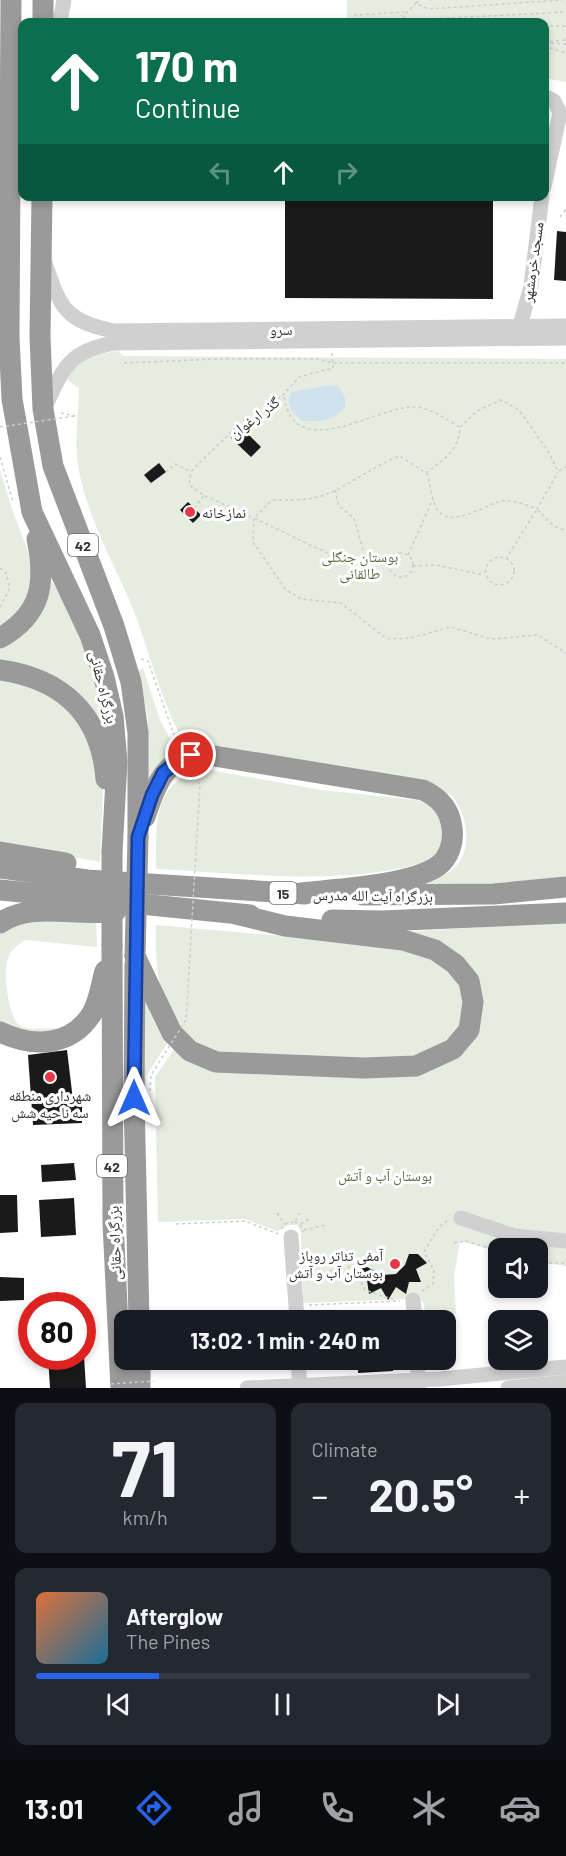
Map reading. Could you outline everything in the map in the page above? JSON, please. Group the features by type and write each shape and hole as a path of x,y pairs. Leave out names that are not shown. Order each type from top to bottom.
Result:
{"highway":[{"name":"بزرگراه حقانی","path":"11,0 5,110 9,337 23,508 71,591 104,677 113,716 117,762 112,852 113,1223 136,1386"},
{"path":"43,0 43,18"},
{"name":"42","path":"41,251 42,201"},
{"name":"بزرگراه حقانی","path":"41,251 40,337 43,409 53,466 114,626 131,682 138,733 134,1098 139,1310"},
{"path":"0,638 22,623 30,613 40,589 42,560 23,508"},
{"path":"0,670 28,675 52,686 80,709 95,731 103,757 112,852"},
{"path":"138,837 152,795 163,773 180,759 191,755 216,755 423,790 442,802 448,812 453,835 451,847 440,864 430,870 380,883 292,894"},
{"name":"بزرگراه آیت الله مدرس","path":"2,863 87,880 292,894 456,895 566,887"},
{"name":"بزرگراه آیت الله مدرس","path":"0,890 236,914 382,921 566,914"},
{"path":"0,923 27,912 101,914 149,905"},
{"path":"135,956 172,1033 190,1051 216,1062 364,1068 416,1066 453,1049 469,1030 473,1002 469,981 448,958 435,950 403,940 285,926 236,914"},
{"path":"0,1032 34,1043 58,1040 78,1029 92,1014 96,1005 112,945"},
{"path":"136,1386 138,1370"}],"street":[{"path":"61,18 64,0"},
{"path":"549,98 554,101 560,112 549,164"},
{"name":"مسجد خرمشهر","path":"520,326 531,286 541,201"},
{"name":"سرو","path":"41,251 57,297 70,315 90,326 114,331 566,326"},
{"name":"سرو","path":"43,409 60,375 72,360 89,347 114,342 566,338"},
{"path":"461,1218 515,1236 566,1241"},
{"path":"296,1228 296,1310"},
{"path":"406,1300 410,1310"},
{"path":"247,1388 440,1384 566,1367"},
{"path":"299,1370 300,1387"},
{"path":"508,1388 566,1383"}],"path":[{"path":"404,18 402,16 405,12 421,0"},
{"path":"416,3 428,9 563,0"},
{"path":"355,18 355,15 405,12"},
{"path":"429,18 566,12"},
{"path":"549,26 565,25"},
{"path":"549,44 566,42"},
{"path":"549,46 566,53"},
{"path":"560,217 566,209"},
{"path":"332,340 333,363"},
{"path":"124,363 318,359 333,363 566,363"},
{"name":"گذر ارغوان","path":"191,472 244,420 260,414 283,395 299,377 322,373 333,368 333,363"},
{"path":"283,395 286,412 298,424 328,430 413,406 438,414 460,427"},
{"path":"426,473 454,451 459,441 460,427 477,411 501,400 519,410 548,451 558,471"},
{"path":"0,427 75,416"},
{"path":"566,531 554,526 537,509 519,502 502,501 458,517 444,515 435,507 426,473 400,456 367,470 335,490 304,500 272,500 254,518 253,542 286,590 302,599 341,603 390,639 410,638 452,627 491,639 538,635 566,653"},
{"path":"0,457 23,508"},
{"path":"166,472 175,464 191,472 189,485 205,496 352,565 389,563 396,554 408,556"},
{"path":"506,559 558,471 566,467"},
{"path":"335,490 339,506 354,518 360,546 367,564"},
{"path":"194,508 205,496"},
{"path":"389,563 393,574 400,577 410,573 412,566 408,556 433,498"},
{"path":"486,571 492,583 506,584 512,578 514,569 506,559"},
{"path":"412,566 436,565 479,574 486,571 493,560 506,559"},
{"path":"0,568 6,573 10,588 0,607"},
{"path":"137,658 148,661 173,732 200,785 186,1020 151,1075 150,1092"},
{"path":"277,1213 296,1228 326,1225"},
{"path":"296,1228 298,1213"},
{"path":"176,1224 245,1221 280,1235 311,1218"},
{"path":"434,1284 434,1270 424,1252 439,1227 447,1220 461,1218"},
{"path":"454,1243 466,1241 488,1248"},
{"path":"548,1263 565,1263 566,1266"},
{"path":"306,1276 353,1266 365,1290 406,1300"},
{"path":"314,1310 406,1300"}],"green space":[{"path":"347,0 566,0 566,82 549,79 549,18 347,18"},
{"name":"بوستان جنگلی طالقانی","path":"118,351 124,356 566,359 566,877 480,888 414,889 451,871 465,850 464,819 456,801 450,794 191,748 175,724 159,686 135,614 88,503 78,465 79,388 67,380 76,367 88,359"},
{"path":"0,470 26,547 31,576 30,589 25,602 15,615 0,627"},
{"path":"52,581 79,630 96,676 109,734 91,717 0,667 0,647 45,603"},
{"path":"143,668 160,720 178,754 147,797 148,717 137,671"},
{"path":"0,674 37,683 88,727 103,789 100,862 0,843"},
{"path":"199,768 321,790 417,800 435,808 447,837 434,859 402,868 368,873 296,876 156,869 157,823 165,797 172,786 183,776"},
{"path":"19,919 96,919 97,947 25,940 9,955 6,985 15,1021 23,1027 32,1029 57,1028 57,1032 41,1034 0,1025 0,930"},
{"name":"بوستان آب و آتش","path":"566,922 566,1266 548,1264 548,1238 488,1238 488,1248 460,1241 454,1276 456,1310 425,1310 424,1303 415,1293 407,1299 303,1303 301,1232 297,1225 289,1225 277,1231 245,1219 158,1222 155,1077 177,1045 190,1056 451,1059 481,989 401,932"},
{"path":"156,925 406,947 431,954 463,977 467,1015 451,1040 408,1061 218,1055 199,1044 184,1031 173,1017 165,1001 157,966"},
{"path":"143,987 170,1039 146,1076 145,1089 141,1093"}],"water":[{"path":"330,385 339,387 345,397 345,407 336,416 320,421 302,421 290,408 288,400 292,392"}],"building":[{"path":"285,201 493,201 493,299 285,298"},
{"path":"557,231 566,232 566,281 554,280"},
{"path":"241,427 261,447 251,457 231,438"},
{"path":"159,463 166,472 151,483 144,475"},
{"name":"نمازخانه","path":"188,502 201,515 193,523 180,510"},
{"name":"شهرداری منطقه سه ناحیه شش","path":"67,1050 73,1100 82,1100 82,1123 33,1125 28,1055"},
{"path":"74,1163 76,1180 42,1182 41,1165"},
{"path":"0,1195 17,1195 18,1232 0,1233"},
{"path":"74,1198 76,1235 41,1237 39,1200"},
{"path":"409,1254 418,1254 427,1263 416,1269 421,1282 409,1282 406,1294 396,1287 388,1300 381,1288 369,1294 367,1280 356,1280 360,1269 367,1267 382,1275 396,1274 405,1265"},
{"path":"0,1277 24,1278 24,1292 18,1292 18,1300 0,1301"},
{"path":"49,1370 85,1370 86,1388 50,1388"},
{"path":"358,1370 393,1371 358,1373"}],"place":[{"name":"نمازخانه","path":"190,512"},
{"name":"شهرداری منطقه سه ناحیه شش","path":"50,1077"},
{"name":"آمفی تئاتر روباز بوستان آب و آتش","path":"395,1264"}],"route":[{"path":"134,1098 138,837 152,795 163,773 180,759 191,755"}]}
